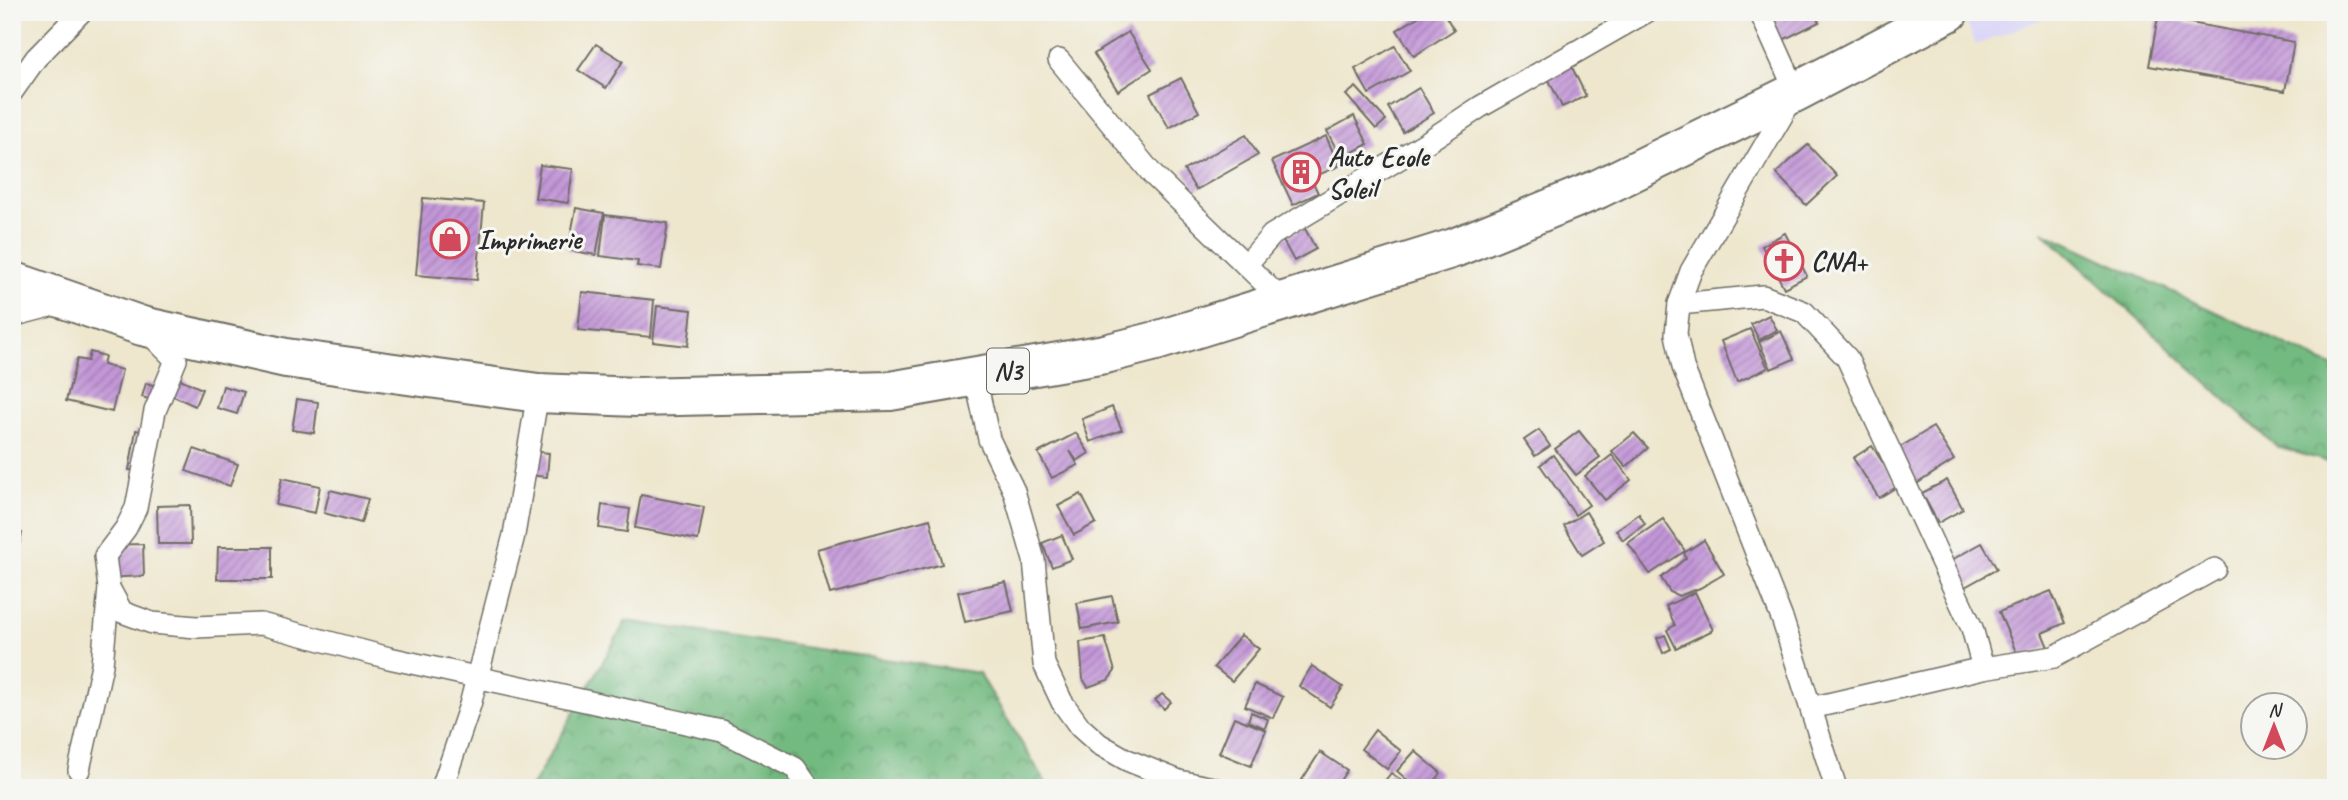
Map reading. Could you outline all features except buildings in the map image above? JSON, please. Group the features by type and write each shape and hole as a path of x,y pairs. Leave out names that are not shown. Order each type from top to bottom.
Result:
{"highway":[{"name":"N3","path":"12,281 142,326 286,358 538,393 637,397 863,393 1105,354 1212,325 1454,248 1531,219 1598,189 1796,92 1949,12"}],"street":[{"path":"12,92 36,58 81,12"},
{"path":"1246,265 1272,235 1480,107 1646,12"},
{"path":"1760,12 1796,92 1691,271 1679,304 1676,334 1683,367 1783,621 1836,788"},
{"path":"1059,60 1153,175 1284,302"},
{"path":"1679,304 1763,296 1804,312 1847,358 1972,628 1983,668"},
{"path":"12,316 67,301"},
{"path":"79,770 102,665 109,588 105,556 136,508 155,411 176,360 142,326"},
{"path":"975,377 989,439 1014,491 1034,560 1044,664 1062,702 1080,727 1099,744 1127,760 1179,781 1213,788"},
{"path":"442,788 470,705 514,535 538,393"},
{"path":"1811,708 1983,668 2054,657 2215,569"},
{"path":"109,588 122,612 152,623 197,627 261,624 323,642 475,678 722,731 795,768 808,788"}],"shaded area":[{"path":"1961,12 2060,12 1976,45"}],"green space":[{"path":"2042,231 2336,368 2336,464 2277,447"},
{"path":"626,621 979,673 1049,788 531,788"}],"place":[{"name":"Auto Ecole Soleil","path":"1301,172"},
{"name":"Imprimerie","path":"450,239"},
{"name":"CNA+","path":"1784,261"}]}
